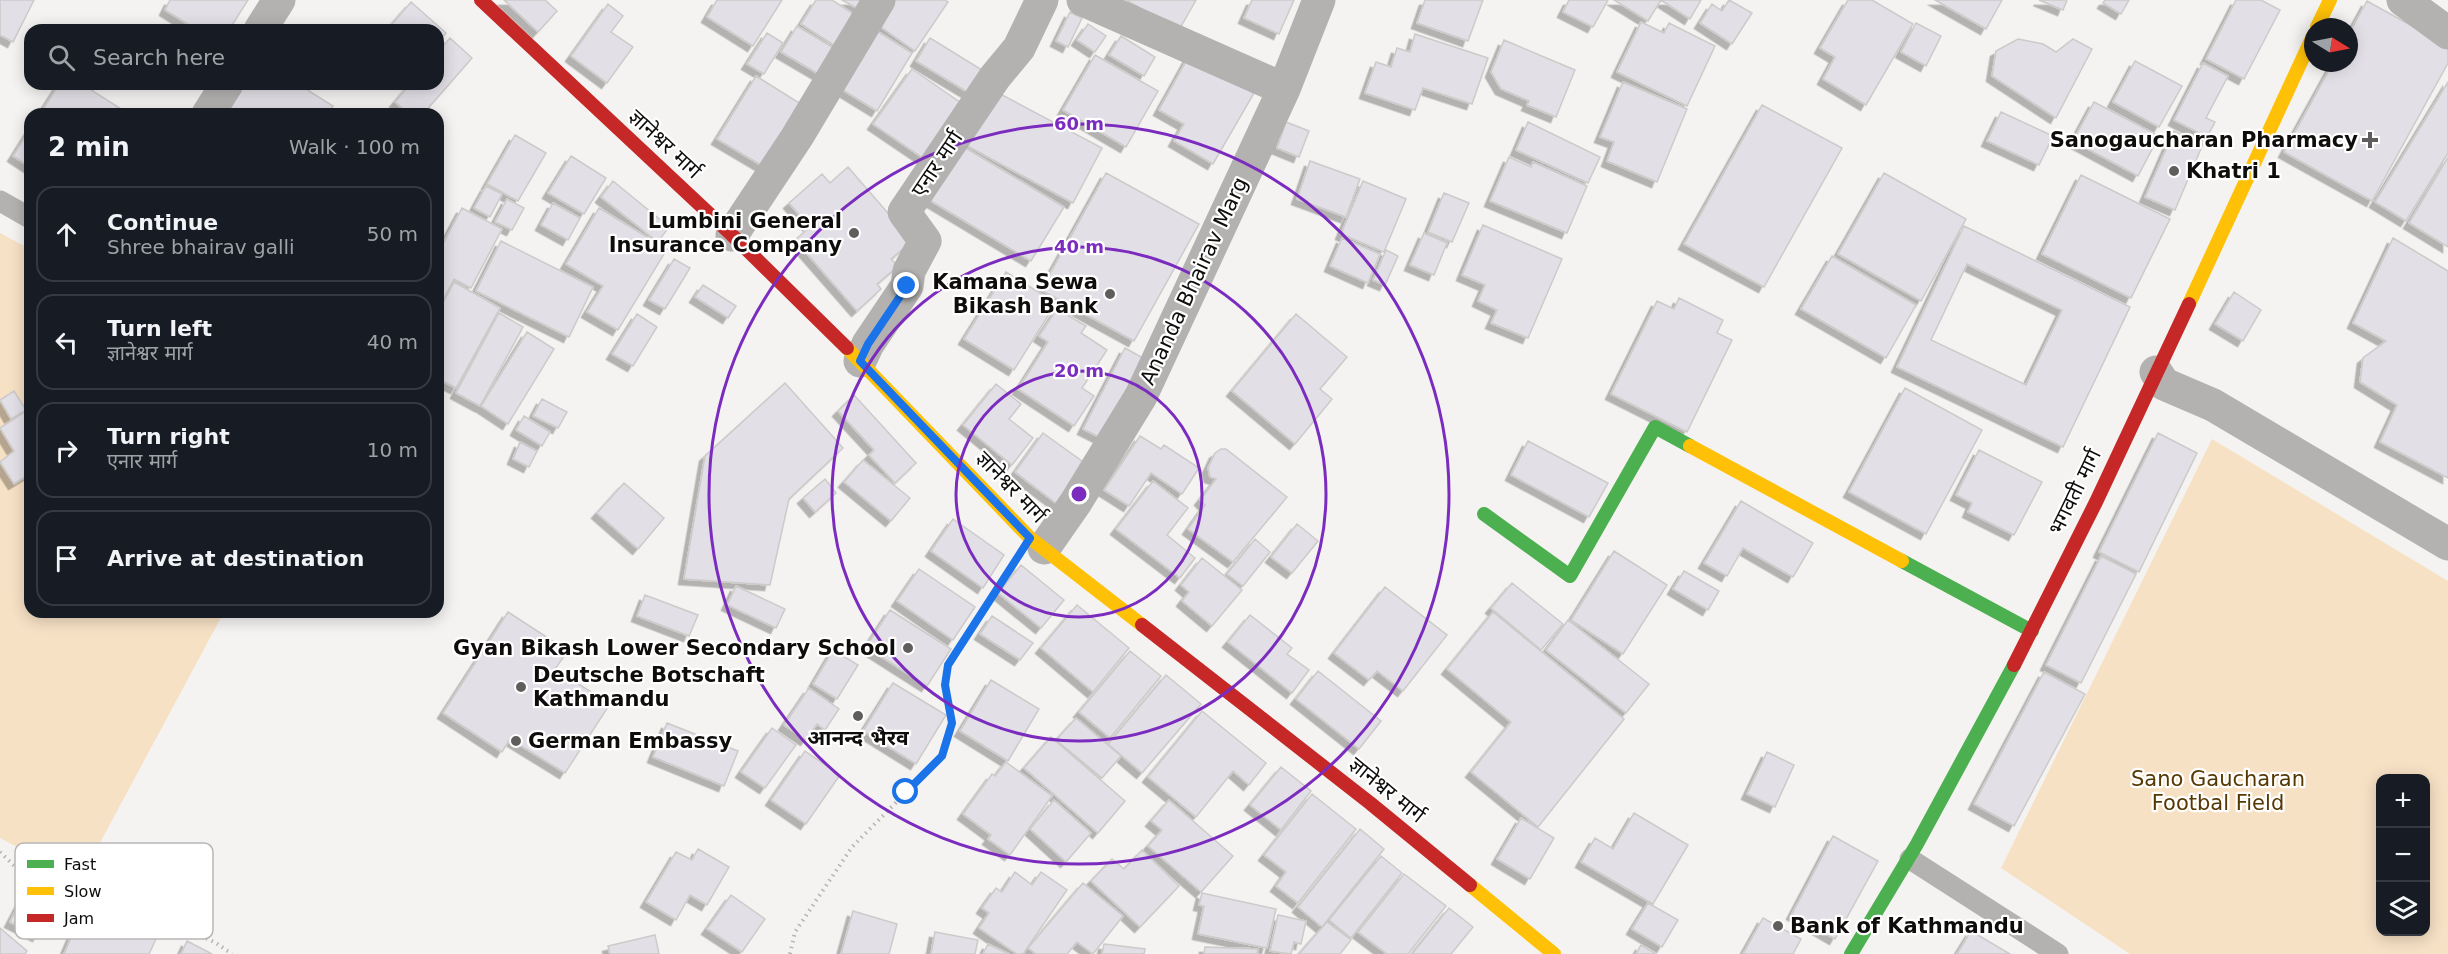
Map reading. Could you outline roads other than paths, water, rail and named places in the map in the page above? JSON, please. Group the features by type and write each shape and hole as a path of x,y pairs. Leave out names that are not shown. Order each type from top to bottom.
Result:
{"main road":[{"name":"ज्ञानेश्वर मार्ग","path":"481,0 732,235 860,361 1037,543 1370,803 1554,954"},
{"name":"भगवती मार्ग","path":"1851,954 1910,859 2032,631 2304,55"},
{"path":"1484,514 1570,576 1655,428 2032,631"}],"street":[{"path":"264,24 279,0"},
{"path":"732,235 797,137 879,0"},
{"name":"एनार मार्ग","path":"860,361 868,344 907,286 909,271 925,241 904,212 995,77 1019,48 1042,0"},
{"path":"1083,0 1284,89"},
{"name":"Ananda Bhairav Marg","path":"1037,543 1076,502 1141,396 1284,89 1319,0"},
{"path":"2403,0 2448,33"},
{"path":"212,108 223,90"},
{"path":"2156,372 2164,384 2213,405 2448,544"}],"lane":[{"path":"0,201 24,215"},
{"path":"1910,859 2058,954"}],"place":[{"name":"Sanogaucharan Pharmacy","path":"2370,140"},
{"name":"Khatri 1","path":"2174,171"},
{"name":"Lumbini General Insurance Company","path":"854,233"},
{"name":"Kamana Sewa Bikash Bank","path":"1110,294"},
{"name":"Gyan Bikash Lower Secondary School","path":"908,648"},
{"name":"Deutsche Botschaft Kathmandu","path":"521,687"},
{"name":"आनन्द भैरव","path":"858,716"},
{"name":"German Embassy","path":"516,741"},
{"name":"Bank of Kathmandu","path":"1778,926"}],"park label":[{"name":"Sano Gaucharan Footbal Field","path":"2218,791"}]}
